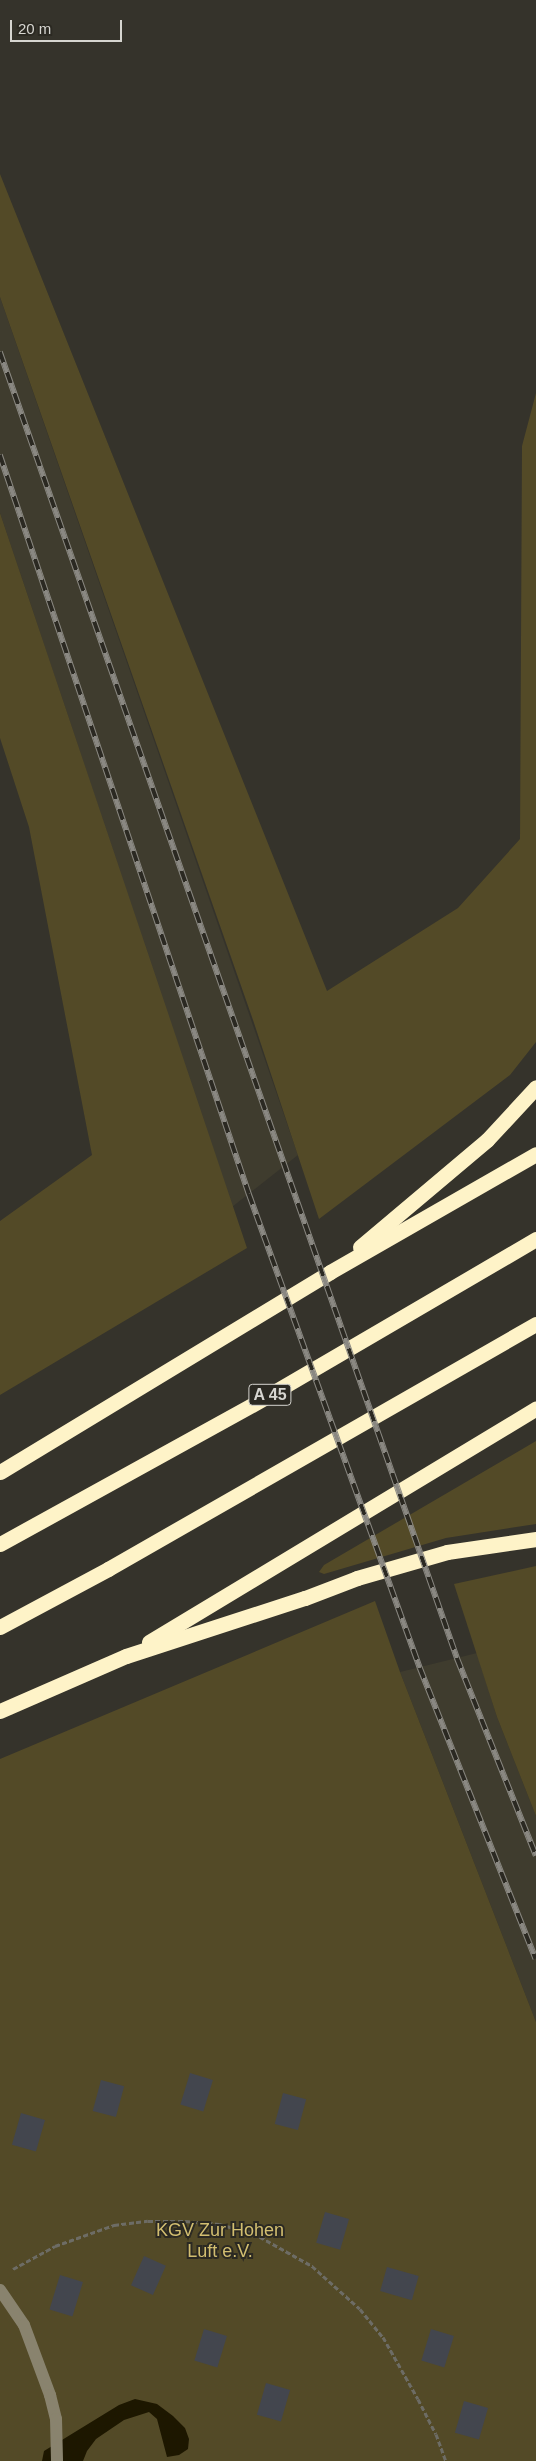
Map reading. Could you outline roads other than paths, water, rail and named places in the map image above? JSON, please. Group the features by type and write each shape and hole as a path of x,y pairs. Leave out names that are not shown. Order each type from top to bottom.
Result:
{"highway":[{"path":"330,1272 487,1140 536,1087"},
{"path":"0,1472 330,1272 536,1154"},
{"name":"A 45","path":"0,1544 264,1398 536,1239"},
{"path":"0,1627 117,1564 536,1324"},
{"path":"126,1656 536,1409"},
{"path":"0,1712 126,1656 305,1598 357,1578 438,1555 536,1539"}],"lane":[{"path":"0,2290 24,2325 50,2395 56,2419 57,2461"}],"railway":[{"path":"0,352 457,1658 536,1856"},
{"path":"0,455 249,1194 420,1668 536,1959"}],"park label":[{"name":"KGV Zur Hohen Luft e.V.","path":"220,2241"}]}
